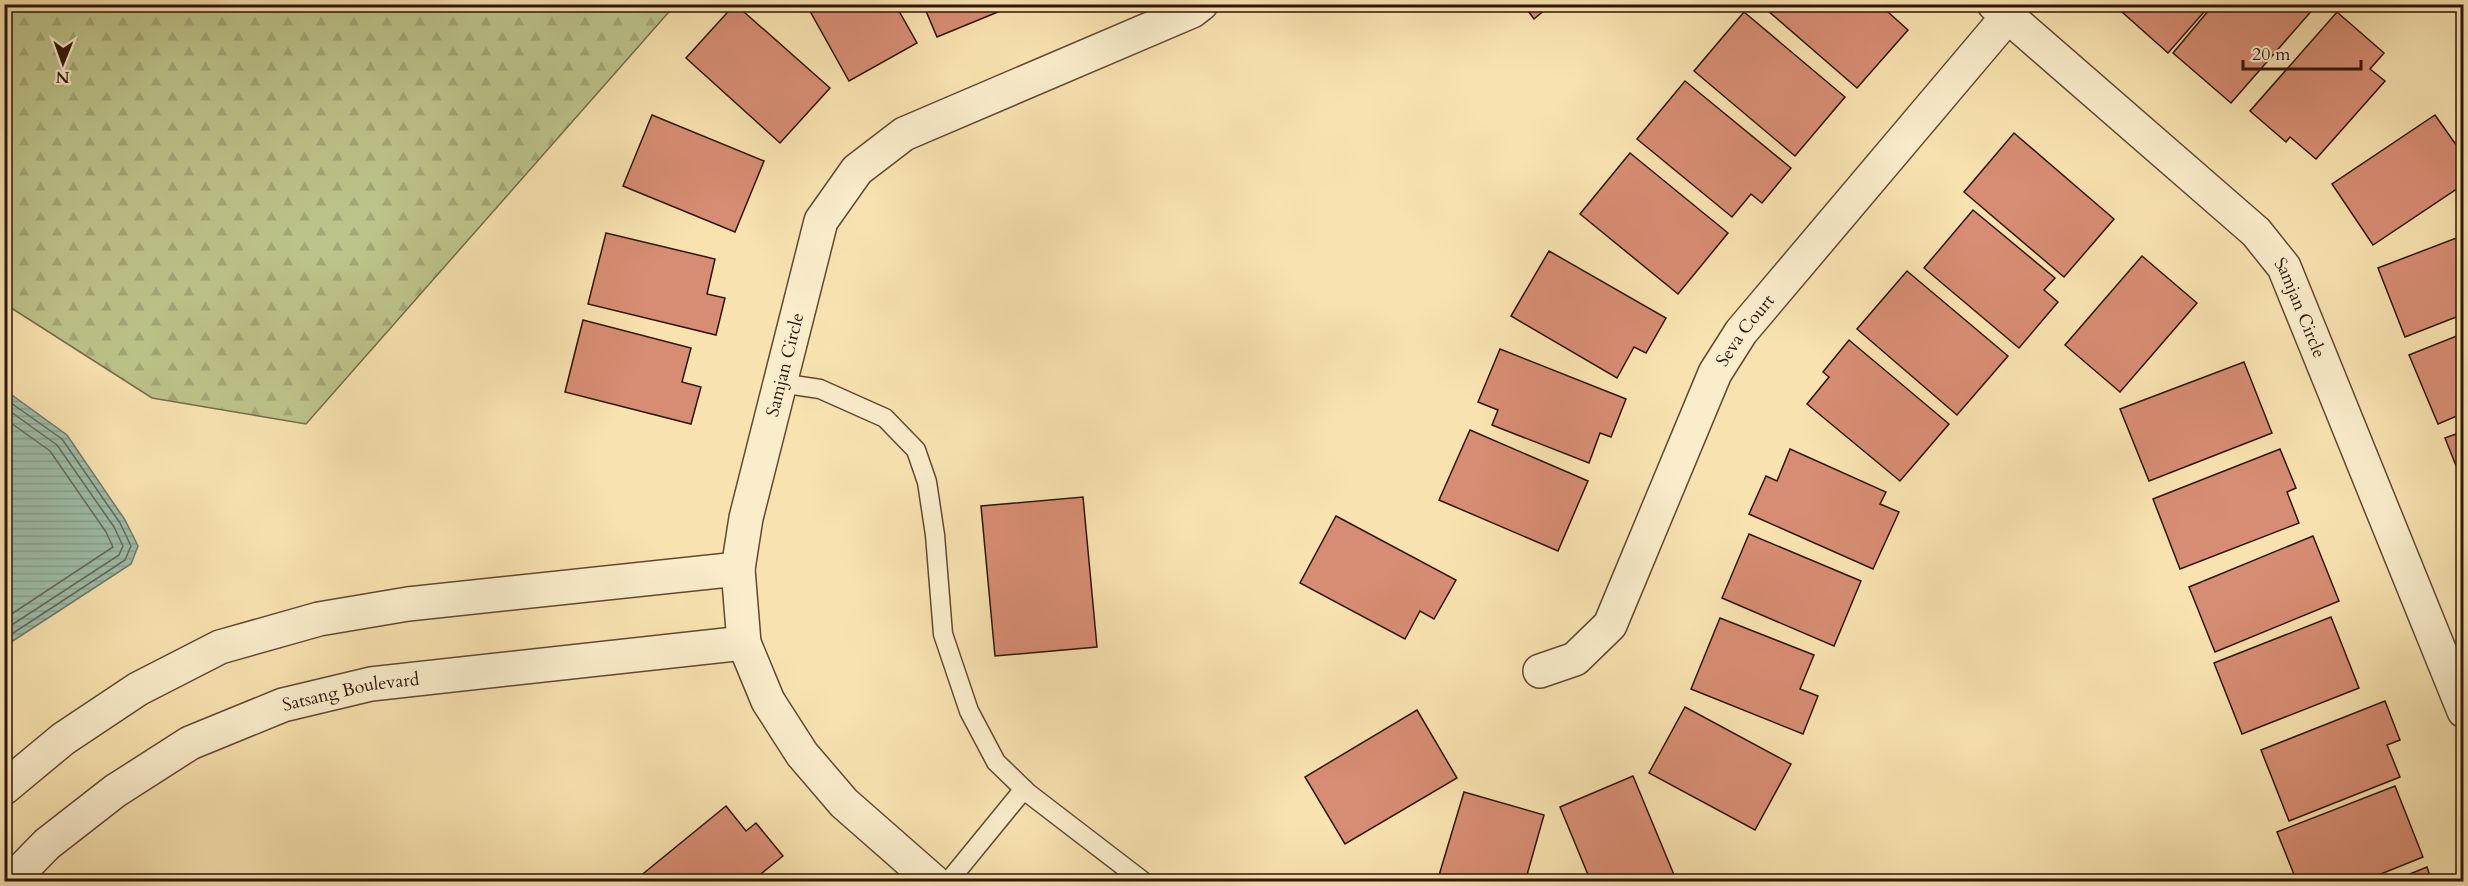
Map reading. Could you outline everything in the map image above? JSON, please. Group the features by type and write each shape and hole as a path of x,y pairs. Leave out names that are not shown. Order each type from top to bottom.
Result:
{"street":[{"name":"Samjan Circle","path":"934,882 844,803 802,754 768,701 744,643 738,569 746,518 821,221 857,170 903,134 1192,11 1201,4"},
{"name":"Samjan Circle","path":"2001,10 2256,232 2284,267 2463,711"},
{"name":"Seva Court","path":"1540,671 1575,659 1610,625 1715,373 1741,332 2001,10"},
{"path":"4,788 63,739 138,689 220,647 319,619 408,604 738,569"},
{"name":"Satsang Boulevard","path":"10,882 47,844 115,791 190,743 283,705 371,684 744,643"}],"lane":[{"path":"780,383 820,389 885,418 916,450 927,482 931,503 943,634 969,711 996,762 1024,789 1144,882"},
{"path":"948,882 1024,789"}],"green space":[{"path":"4,5 675,5 306,424 152,398 5,304"}],"water":[{"path":"5,390 67,435 125,520 138,546 131,564 5,646"}],"building":[{"path":"735,4 830,88 780,143 686,58"},
{"path":"806,4 895,4 917,43 849,81"},
{"path":"923,4 1009,4 1010,7 937,37"},
{"path":"1523,4 1552,4 1534,19"},
{"path":"1760,4 1879,4 1908,30 1857,88"},
{"path":"2113,4 2211,4 2168,53"},
{"path":"2214,4 2310,4 2314,8 2231,103 2173,53"},
{"path":"1744,12 1845,97 1795,156 1694,71"},
{"path":"2337,12 2384,53 2370,69 2385,81 2316,159 2290,137 2286,142 2250,111"},
{"path":"1685,81 1791,168 1762,203 1751,194 1732,217 1637,139"},
{"path":"652,115 764,161 735,232 623,186"},
{"path":"2435,115 2464,156 2464,184 2373,245 2332,184"},
{"path":"2014,133 2114,219 2064,277 1964,192"},
{"path":"1630,153 1728,233 1678,294 1580,214"},
{"path":"1973,210 2055,278 2044,290 2058,302 2019,348 1924,268"},
{"path":"606,233 715,259 707,294 725,298 716,335 588,304"},
{"path":"2464,235 2464,314 2405,337 2378,268"},
{"path":"1549,251 1666,318 1646,353 1634,347 1617,378 1511,316"},
{"path":"2142,256 2197,303 2120,392 2065,345"},
{"path":"1907,271 2008,356 1957,415 1857,329"},
{"path":"583,320 691,348 682,382 701,387 691,424 565,392"},
{"path":"2464,333 2464,413 2438,424 2409,355"},
{"path":"1849,340 1949,424 1900,481 1807,404 1829,377 1823,372"},
{"path":"1500,349 1626,399 1611,437 1600,433 1589,463 1492,425 1498,410 1478,402"},
{"path":"2244,362 2272,433 2149,481 2120,409"},
{"path":"1470,430 1588,481 1558,551 1439,500"},
{"path":"2464,431 2464,486 2445,438"},
{"path":"1790,449 1886,492 1880,504 1899,512 1873,569 1749,514 1766,476 1777,481"},
{"path":"2280,449 2296,488 2287,492 2299,523 2180,569 2153,499"},
{"path":"1083,497 1097,647 995,656 981,506"},
{"path":"1336,516 1456,580 1434,619 1420,611 1405,639 1300,583"},
{"path":"1749,534 1861,581 1834,646 1722,598"},
{"path":"2313,536 2339,601 2215,652 2189,587"},
{"path":"2331,617 2359,688 2242,734 2214,663"},
{"path":"1720,618 1814,655 1800,689 1818,696 1803,734 1691,689"},
{"path":"2385,701 2400,740 2387,745 2400,777 2289,821 2261,750"},
{"path":"1685,707 1791,764 1755,830 1649,773"},
{"path":"1417,710 1457,778 1345,844 1305,777"},
{"path":"1633,776 1677,882 1591,882 1560,807"},
{"path":"2395,786 2423,857 2361,882 2297,882 2277,832"},
{"path":"1464,792 1544,815 1525,882 1437,882"},
{"path":"726,806 746,831 756,823 783,856 751,882 633,882"},
{"path":"2427,867 2432,882 2390,882"}]}
